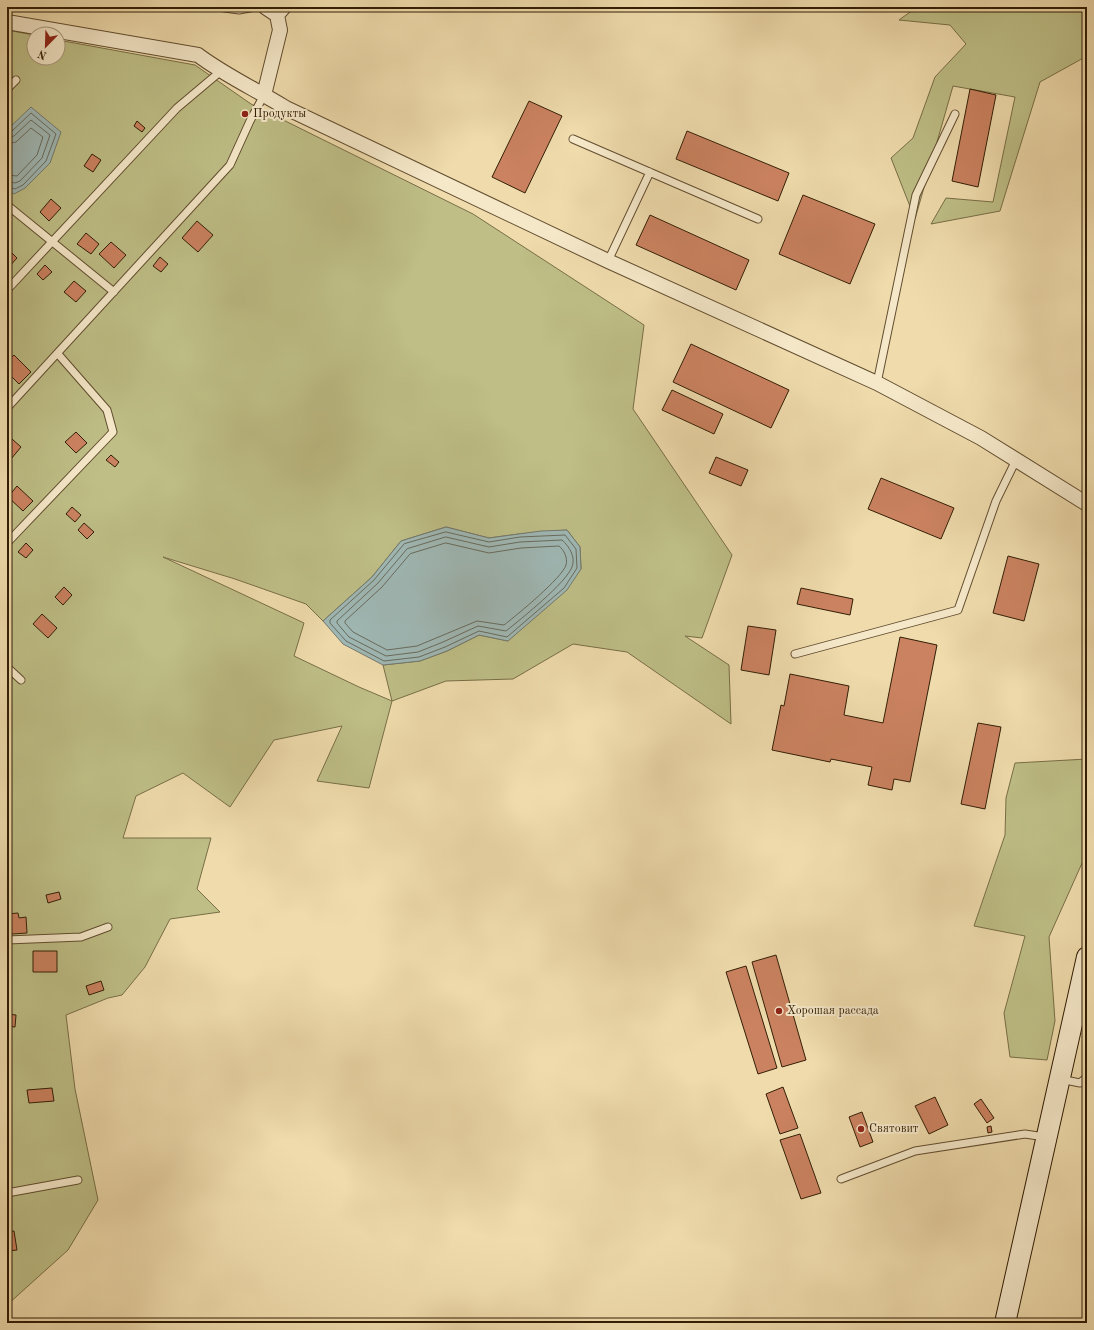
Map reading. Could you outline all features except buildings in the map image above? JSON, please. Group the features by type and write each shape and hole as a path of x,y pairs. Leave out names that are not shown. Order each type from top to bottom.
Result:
{"main road":[{"path":"1005,1323 1087,957"}],"street":[{"path":"264,95 280,30 281,11 265,7"},
{"path":"7,22 198,55 221,71 286,108 608,261 877,383 981,438 1087,504"}],"lane":[{"path":"218,7 239,10 255,7"},
{"path":"7,290 178,108 221,71"},
{"path":"7,89 16,80"},
{"path":"7,408 230,165 250,121 264,95"},
{"path":"877,383 916,195 955,114"},
{"path":"573,139 758,219"},
{"path":"608,261 650,172"},
{"path":"7,205 114,292"},
{"path":"7,543 112,432 107,410 58,354"},
{"path":"795,654 958,610 996,501 1016,460"},
{"path":"7,667 21,680"},
{"path":"7,940 81,937 108,927"},
{"path":"1060,1079 1080,1083 1087,1077"},
{"path":"842,1179 915,1151 1025,1134 1046,1138"},
{"path":"7,1193 78,1180"}],"green space":[{"path":"917,7 1087,7 1087,56 1040,82 1000,211 931,224 946,198 993,202 1015,97 953,86 915,219 891,158 913,138 935,77 966,44 950,25 899,20"},
{"path":"7,30 26,34 26,66 66,66 66,41 195,65 251,104 473,214 644,325 633,409 732,555 702,638 685,636 729,665 731,724 627,652 573,644 513,679 446,681 392,701 369,788 317,781 342,726 274,740 230,807 183,773 136,796 123,838 211,838 197,889 220,912 170,919 145,967 122,995 108,998 66,1015 75,1089 98,1200 68,1250 7,1305","holes":["446,527 489,538 567,530 580,547 581,569 508,641 479,635 447,651 420,661 383,665 392,701 294,656 304,623 163,557 235,579 306,604 323,621 372,577 401,541"]},
{"path":"1087,759 1087,852 1049,937 1055,1021 1047,1060 1010,1057 1004,1013 1025,936 974,926 1005,835 1006,798 1015,763"}],"water":[{"path":"31,107 61,132 50,163 25,188 14,194 7,189 7,130"},
{"path":"446,527 489,538 541,531 567,530 580,547 581,569 567,590 508,641 479,635 447,651 420,661 383,665 343,644 323,621 372,577 401,541"}],"place":[{"name":"Продукты","path":"245,114"},
{"name":"Хорошая рассада","path":"779,1011"},
{"name":"Святовит","path":"861,1129"}]}
